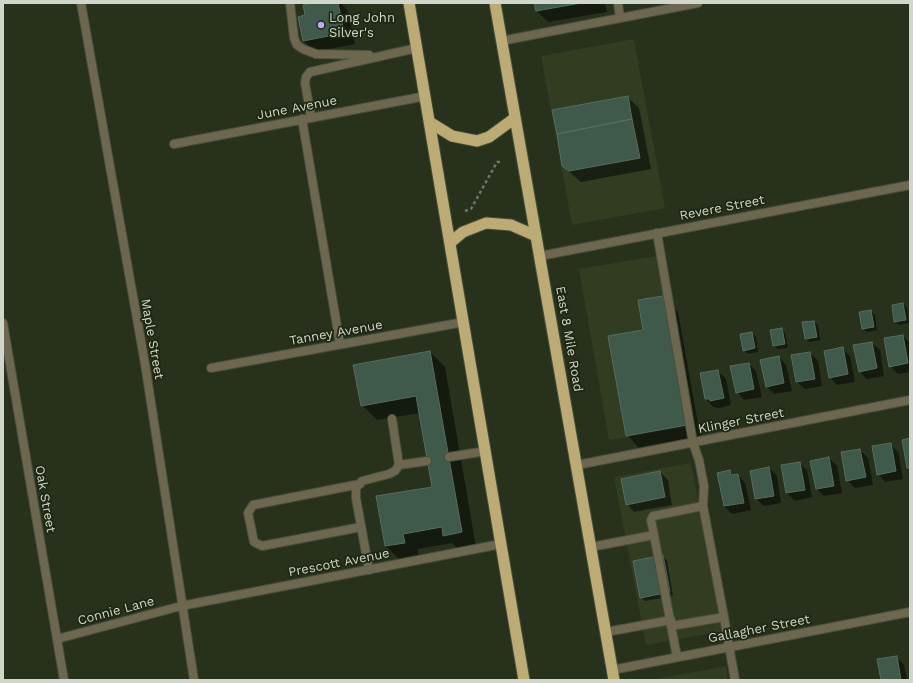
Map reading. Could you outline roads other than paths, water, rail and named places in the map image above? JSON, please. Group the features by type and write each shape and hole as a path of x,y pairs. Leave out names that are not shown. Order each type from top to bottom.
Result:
{"highway":[{"path":"409,3 431,124 524,680"},
{"name":"East 8 Mile Road","path":"495,3 613,675"},
{"path":"431,124 452,136 477,141 489,137 515,118"},
{"path":"451,242 463,232 486,223 511,225 536,236"}],"street":[{"name":"Maple Street","path":"81,3 145,364 181,606 194,680"},
{"path":"290,3 294,38 297,45 303,49 316,54 382,56"},
{"path":"618,3 620,18"},
{"path":"501,42 698,3"},
{"path":"311,117 305,83 306,77 310,72 417,48"},
{"name":"June Avenue","path":"174,144 426,96"},
{"path":"302,119 340,344"},
{"name":"Revere Street","path":"540,256 910,185"},
{"path":"657,233 693,443 699,460 704,486 703,506 735,680"},
{"name":"Tanney Avenue","path":"211,368 464,322"},
{"name":"Oak Street","path":"3,323 64,680"},
{"name":"Klinger Street","path":"577,465 910,400"},
{"path":"361,527 262,546 254,542 248,513 253,505 360,484 372,478 395,471 399,465 392,419"},
{"path":"448,457 486,451"},
{"path":"399,465 427,461"},
{"path":"360,484 356,488 356,498 369,570"},
{"path":"677,657 652,520 653,516 703,506"},
{"path":"591,547 654,535"},
{"name":"Prescott Avenue","path":"181,606 501,544"},
{"name":"Connie Lane","path":"57,639 181,606"},
{"name":"Gallagher Street","path":"613,675 677,657 910,612"},
{"path":"606,632 724,617"}],"place":[{"name":"Long John Silver's","path":"321,25"}]}
